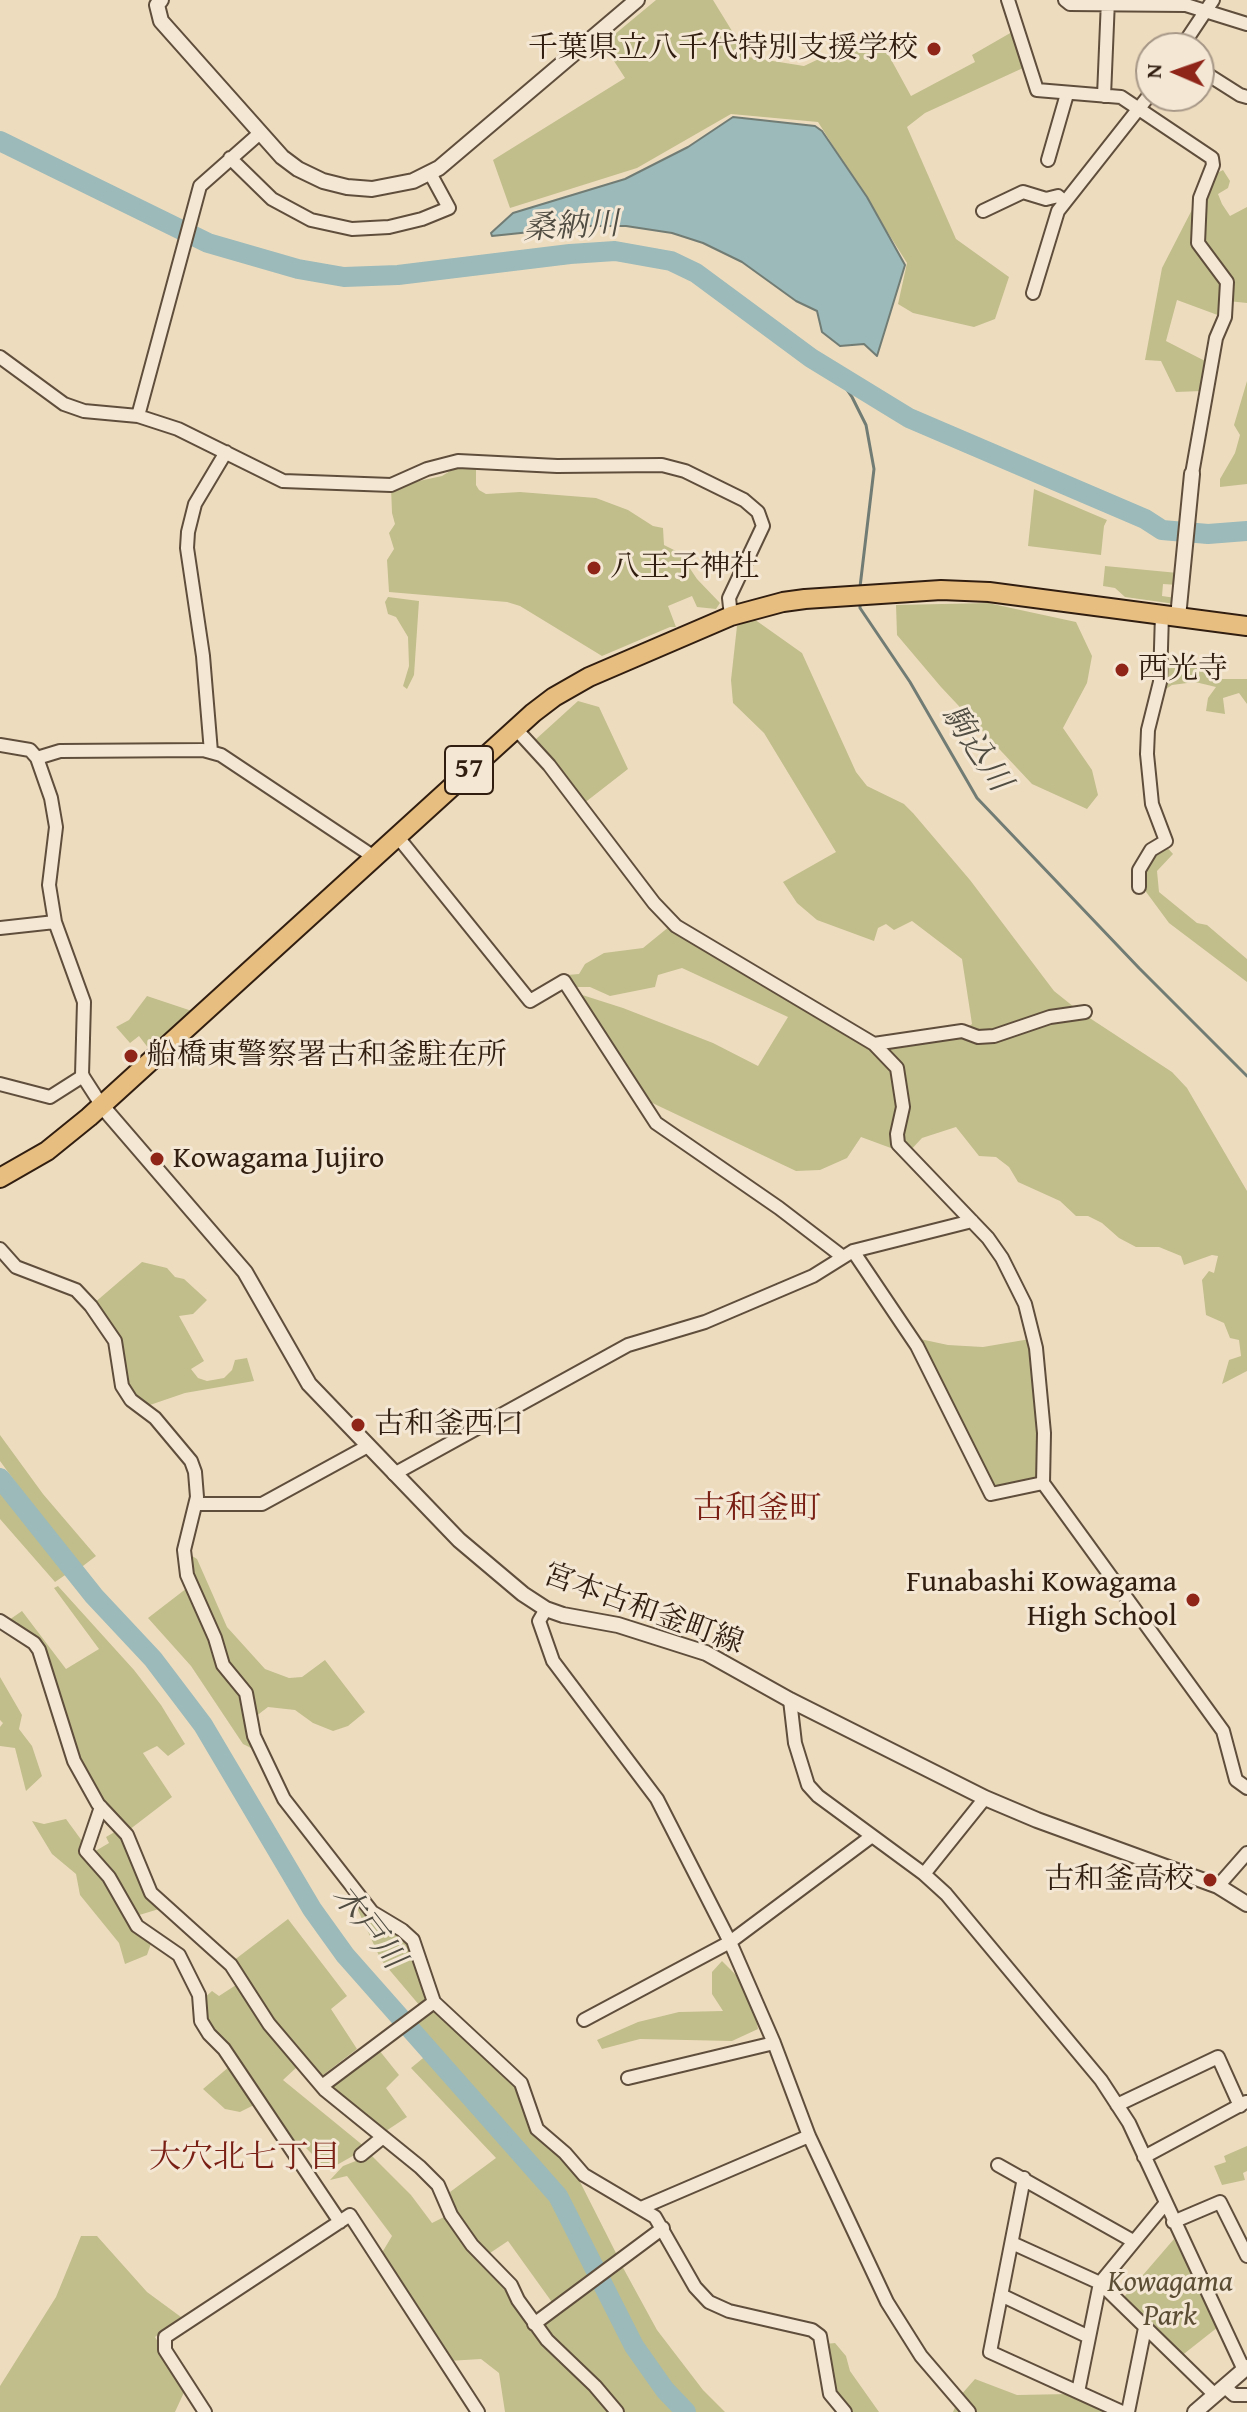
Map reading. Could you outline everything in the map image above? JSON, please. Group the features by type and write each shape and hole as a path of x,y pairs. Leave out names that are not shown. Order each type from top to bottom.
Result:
{"main road":[{"name":"57","path":"0,1178 47,1151 102,1106 516,729 554,697 589,677 731,616 783,602 878,594 941,590 989,592 1247,626"}],"street":[{"path":"161,0 157,5 161,21 260,133 298,169 336,185 357,188 399,185 430,173 637,0"},
{"path":"1008,0 1037,90 1121,97 1135,108"},
{"path":"1065,0 1070,4 1168,2 1209,5 1247,24"},
{"path":"1104,96 1108,2"},
{"path":"1191,32 1209,5"},
{"path":"1215,79 1247,97"},
{"path":"1048,160 1067,94"},
{"path":"1033,293 1058,211 1138,112"},
{"path":"1139,887 1139,870 1151,850 1166,841 1152,804 1148,730 1185,548 1192,474 1216,338 1225,317 1227,282 1198,243 1200,198 1213,165 1212,158 1141,112"},
{"path":"138,416 200,186 260,133"},
{"path":"230,158 272,199 311,220 352,229 389,227 449,208 430,173"},
{"path":"983,211 1023,192 1046,199 1058,196 1065,202"},
{"path":"0,357 64,404 84,411 138,416 178,429 283,481 391,485 427,469 458,461 557,466 662,465 685,471 744,500 758,512 763,526 729,598 731,616"},
{"path":"211,752 203,656 187,548 195,504 226,452"},
{"path":"516,729 549,765 654,903 676,926 874,1044 897,1068 903,1107 898,1144 972,1221 1002,1258 1032,1322 1044,1433 1043,1483 1223,1731 1233,1772 1242,1786 1247,1788"},
{"path":"0,745 30,750 37,758 51,798 56,827 49,885 55,922 84,1002 83,1076 102,1106"},
{"path":"37,758 60,751 211,752 221,755 374,857"},
{"path":"397,836 530,1001 564,981 656,1123 848,1254 917,1346 991,1494 1043,1483"},
{"path":"0,928 55,922"},
{"path":"874,1044 962,1031 978,1037 994,1036 1050,1017 1085,1012"},
{"path":"0,1084 50,1097 83,1076"},
{"name":"宮本古和釜町線","path":"102,1106 245,1272 300,1372 394,1474 487,1566 546,1609 618,1625 706,1653 790,1700 985,1798 1218,1886 1247,1904"},
{"path":"394,1474 618,1350 705,1322 813,1276 848,1254 972,1221"},
{"path":"0,1249 16,1267 76,1290 91,1306 115,1341 122,1386 131,1400 155,1418 191,1461 195,1472 196,1504 184,1550 187,1575 215,1638 223,1665 246,1693 254,1736 284,1799 372,1912 413,1940 434,2002 521,2083 537,2129 565,2153 584,2175 655,2217 695,2287 709,2302 729,2311 812,2330 820,2336 830,2394 845,2412"},
{"path":"196,1504 262,1504 368,1446"},
{"path":"546,1609 539,1621 553,1661 657,1799 730,1942 774,2043 809,2136 887,2302 921,2356 969,2412"},
{"path":"0,1621 34,1643 39,1650 74,1761 101,1807 127,1835 151,1893 231,1965 269,2024 322,2086 438,2185 451,2215 472,2245 511,2285 534,2324 617,2412"},
{"path":"790,1700 795,1743 808,1785 818,1796 924,1874 946,1894 1101,2080 1129,2123 1173,2222 1245,2368 1195,2412"},
{"path":"924,1874 985,1798"},
{"path":"101,1807 86,1851 109,1877 137,1926 179,1955 199,1995 201,2021 319,2181 340,2222"},
{"path":"584,2020 730,1942 872,1836"},
{"path":"1218,1886 1247,1853"},
{"path":"322,2086 434,2002"},
{"path":"628,2078 774,2043"},
{"path":"1117,2105 1218,2057 1244,2104 1144,2157"},
{"path":"641,2208 809,2136"},
{"path":"361,2155 383,2137"},
{"path":"998,2165 1133,2241"},
{"path":"1024,2178 990,2352 1125,2412 1145,2328"},
{"path":"1173,2222 1220,2202 1247,2256"},
{"path":"1078,2392 1100,2283 1165,2204"},
{"path":"205,2412 165,2350 165,2337 350,2215 478,2412"},
{"path":"534,2324 663,2228"},
{"path":"1012,2243 1100,2283 1145,2328 1220,2391 1247,2395"},
{"path":"1001,2295 1089,2337"}],"green space":[{"path":"656,0 713,0 748,57 804,66 876,32 911,96 975,62 972,55 1012,32 1023,68 925,113 907,127 956,239 1009,277 995,319 974,327 913,313 898,304 907,263 818,122 731,114 637,168 510,208 493,160 625,78 603,44"},
{"path":"1223,170 1230,181 1228,188 1218,194 1222,204 1230,216 1247,207 1247,303 1228,301 1229,279 1204,250 1203,199 1213,175"},
{"path":"1198,198 1196,229 1224,283 1223,317 1177,300 1166,341 1207,362 1202,391 1176,392 1161,361 1145,360 1162,268"},
{"path":"1247,381 1247,484 1220,487 1220,479 1235,453 1240,435 1234,425"},
{"path":"458,466 476,466 476,485 486,494 520,492 596,498 663,528 664,545 686,556 685,561 697,579 720,603 716,609 697,607 692,596 668,606 676,627 602,656 520,606 507,602 389,592 387,560 394,549 389,533 395,524 391,487 442,476"},
{"path":"1034,489 1107,520 1101,555 1028,546"},
{"path":"1105,566 1178,573 1178,585 1163,584 1162,596 1176,598 1175,604 1125,597 1115,588 1103,586"},
{"path":"388,597 419,601 414,675 407,689 403,686 409,666 408,637 396,617 388,614 385,602"},
{"path":"988,603 1076,622 1092,656 1087,683 1063,728 1092,770 1098,795 1087,809 1032,784 897,635 896,605"},
{"path":"754,619 802,653 856,772 867,786 904,804 913,813 970,880 1054,991 1172,1072 1187,1088 1247,1191 1247,1371 1222,1384 1229,1360 1241,1356 1239,1340 1230,1338 1224,1323 1206,1315 1202,1280 1209,1271 1214,1273 1218,1256 1212,1255 1184,1265 1181,1256 1159,1247 1136,1247 1119,1238 1102,1223 1088,1216 1076,1216 1060,1201 1018,1182 1009,1167 996,1157 979,1156 956,1127 922,1138 907,1154 861,1137 847,1158 820,1170 796,1171 646,1100 576,993 713,1043 758,1066 788,1017 682,968 658,975 655,987 610,996 590,987 572,987 561,981 567,975 579,974 585,964 604,953 643,948 670,926 871,1046 964,1030 972,1024 962,959 912,921 894,930 886,924 878,928 874,941 817,920 797,903 783,882 836,852 764,733 733,703 731,680 737,626"},
{"path":"1195,662 1207,664 1220,679 1247,679 1247,704 1239,693 1223,698 1225,714 1206,711 1208,698 1216,687 1195,682 1172,685 1163,691 1166,669"},
{"path":"578,701 599,707 628,769 583,804 535,740"},
{"path":"1165,845 1173,854 1157,871 1159,892 1197,923 1207,925 1247,959 1247,982 1169,923 1141,885 1141,870 1154,852"},
{"path":"147,996 192,1011 149,1049 139,1036 130,1043 116,1027 129,1020"},
{"path":"142,1262 167,1268 207,1300 193,1314 179,1316 204,1361 191,1369 198,1378 207,1381 224,1378 232,1370 235,1360 247,1358 254,1381 185,1393 147,1406 132,1399 93,1304"},
{"path":"920,1339 948,1345 983,1347 1030,1339 1038,1400 1041,1477 993,1488"},
{"path":"0,1435 43,1494 96,1556 79,1569 0,1461"},
{"path":"0,1477 71,1571 55,1582 0,1519"},
{"path":"189,1554 197,1559 227,1627 265,1669 289,1678 302,1677 325,1660 365,1712 348,1726 333,1731 313,1723 295,1710 268,1707 255,1717 227,1663 195,1588"},
{"path":"58,1586 134,1670 185,1744 168,1756 157,1746 143,1753 172,1797 129,1830 92,1786 78,1756 44,1649 9,1620 22,1611 66,1669 99,1649 54,1588"},
{"path":"187,1588 241,1696 255,1750 243,1744 191,1666 148,1618"},
{"path":"0,1677 22,1715 19,1729 32,1746 42,1776 26,1791 15,1748 0,1746 0,1727 3,1723 0,1720"},
{"path":"66,1819 153,1938 147,1955 125,1964 119,1943 80,1895 76,1874 52,1854 32,1821 44,1824"},
{"path":"118,1830 130,1849 148,1894 159,1909 136,1916 92,1853 109,1843 106,1837"},
{"path":"344,1880 409,1943 427,2000 420,2006 381,1960"},
{"path":"288,1919 347,1996 331,2009 357,2049 319,2078 272,2021 233,1961"},
{"path":"722,1961 738,1977 753,2003 758,2029 732,2041 640,2039 602,2049 597,2040 638,2022 679,2012 723,2011 712,1994 712,1972"},
{"path":"236,1985 297,2067 283,2080 365,2147 358,2153 328,2170 303,2145 288,2142 262,2101 240,2112 225,2109 203,2089 230,2066 204,2020 202,2000 212,1991 219,1996"},
{"path":"437,2009 519,2088 532,2122 573,2168 618,2257 601,2269 561,2193 410,2025"},
{"path":"379,2050 399,2075 386,2088 407,2117 383,2133 328,2088"},
{"path":"428,2054 556,2198 597,2273 554,2305 508,2241 487,2255 475,2243 454,2209 450,2192 496,2158 411,2068"},
{"path":"1247,2146 1247,2171 1243,2173 1245,2180 1222,2185 1214,2166 1226,2162 1224,2156"},
{"path":"371,2155 411,2195 432,2223 448,2215 612,2412 505,2412 499,2373 481,2359 448,2361 380,2256 392,2236 347,2176 330,2180 343,2166"},
{"path":"81,2236 97,2236 147,2292 181,2317 155,2337 186,2388 175,2412 0,2412 0,2386 56,2297"},
{"name":"Kowagama Park","path":"1174,2239 1218,2327 1180,2357 1124,2297"},
{"path":"621,2264 657,2330 703,2390 725,2412 691,2412 663,2381 637,2341 606,2276"},
{"path":"597,2282 629,2350 652,2383 678,2412 623,2412 540,2324"},
{"path":"835,2343 846,2356 850,2371 879,2412 847,2412 831,2393 825,2344"},
{"path":"975,2379 1017,2395 1069,2394 1108,2412 953,2412 960,2396"}],"water":[{"path":"733,117 815,126 822,131 867,197 905,265 877,356 864,344 840,346 822,332 817,311 796,301 742,262 703,243 672,233 626,226 588,226 492,236 491,233 513,213 625,179 688,147"}],"waterway":[{"name":"桑納川","path":"0,141 208,243 298,269 344,277 398,275 615,251 671,261 696,273 811,358 909,418 1145,519 1162,530 1208,534 1247,531"},
{"name":"駒込川","path":"834,371 866,425 874,469 860,587"},
{"name":"駒込川","path":"860,603 860,608 910,682 977,798 1247,1076"},
{"name":"木戸川","path":"0,1478 94,1596 153,1659 203,1725 312,1909 345,1955 558,2196 634,2346 665,2390 686,2412"}],"place":[{"name":"千葉県立八千代特別支援学校","path":"934,49"},
{"name":"八王子神社","path":"594,568"},
{"name":"西光寺","path":"1122,670"},
{"name":"船橋東警察署古和釜駐在所","path":"131,1056"},
{"name":"Kowagama Jujiro","path":"157,1159"},
{"name":"古和釜西口","path":"358,1425"},
{"name":"Funabashi Kowagama High School","path":"1193,1600"},
{"name":"古和釜高校","path":"1210,1880"}],"district":[{"name":"古和釜町","path":"757,1510"},
{"name":"大穴北七丁目","path":"245,2159"}]}
